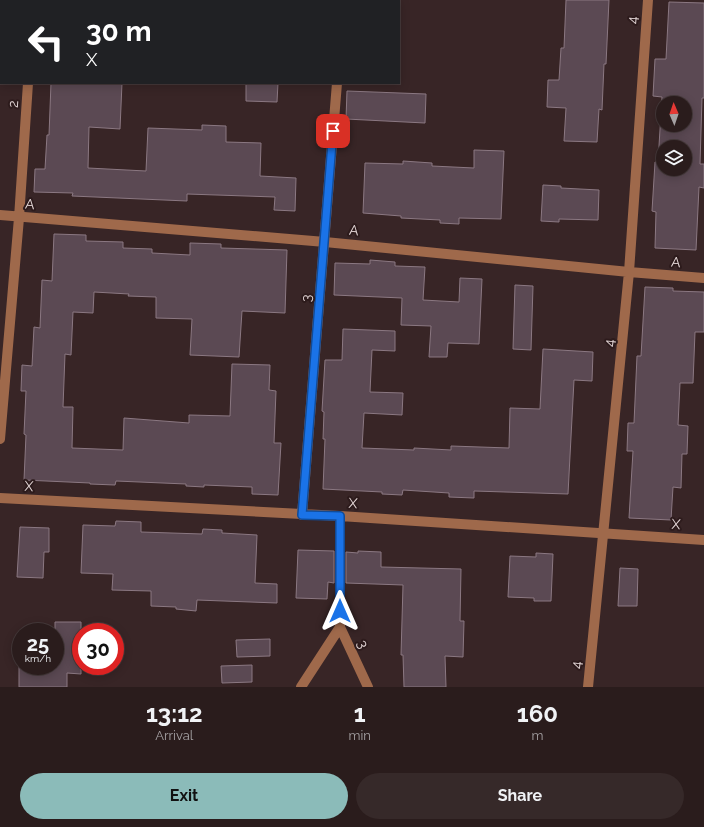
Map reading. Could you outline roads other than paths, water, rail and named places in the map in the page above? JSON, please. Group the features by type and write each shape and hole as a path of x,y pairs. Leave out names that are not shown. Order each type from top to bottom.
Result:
{"street":[{"name":"4","path":"588,687 630,272 648,0"},
{"name":"2","path":"0,439 19,218 28,84"},
{"name":"3","path":"302,515 337,84"},
{"name":"A","path":"0,215 19,218 325,242 704,278"},
{"name":"X","path":"0,498 340,516 704,540"},
{"name":"3","path":"340,516 340,627 368,687"},
{"path":"302,687 340,627"}]}
